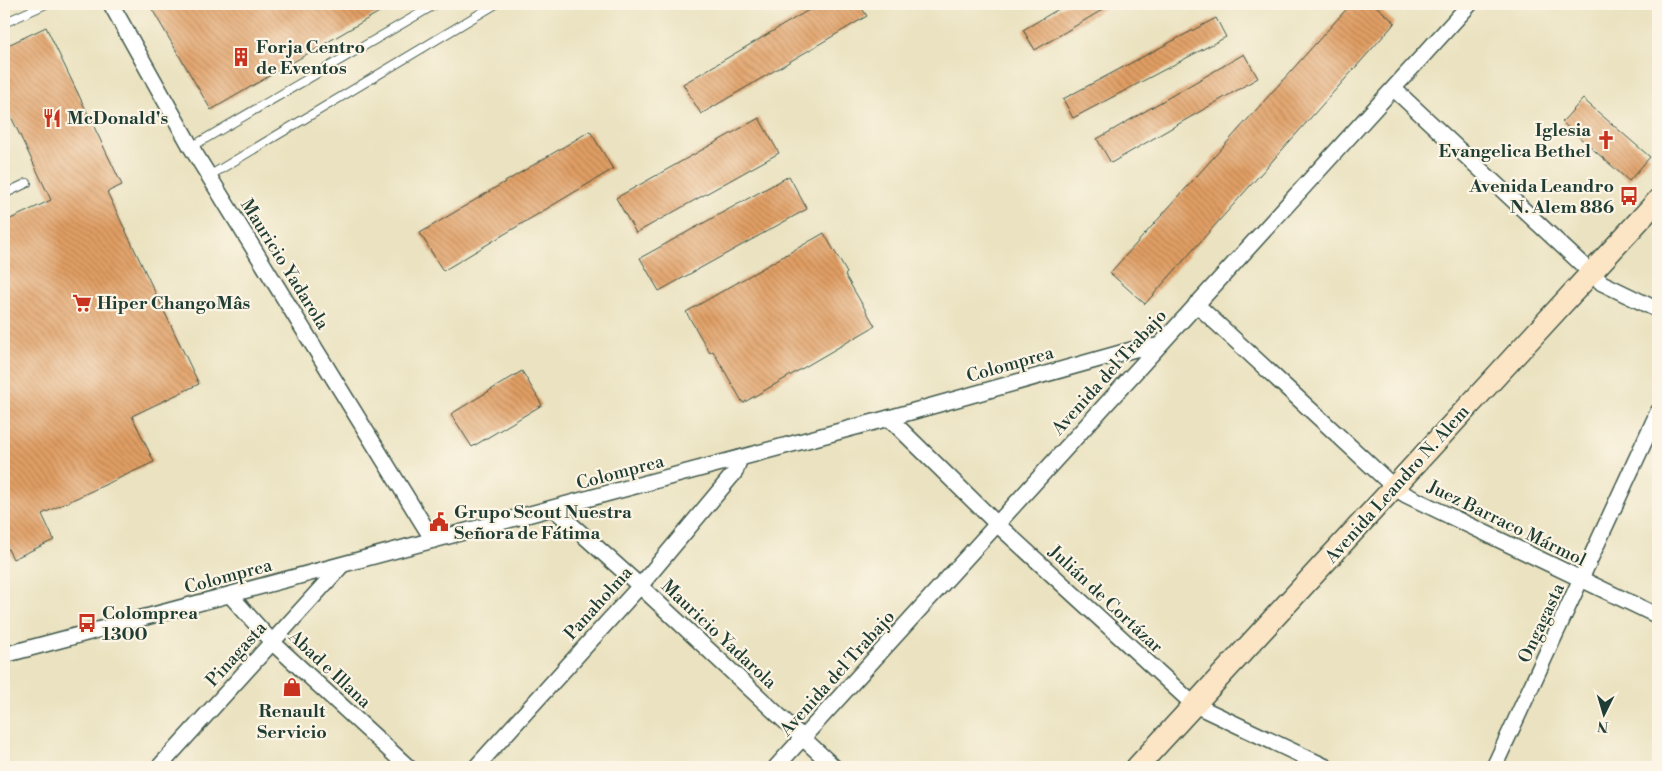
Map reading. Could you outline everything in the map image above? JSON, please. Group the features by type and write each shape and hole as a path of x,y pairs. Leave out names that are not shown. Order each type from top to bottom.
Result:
{"main road":[{"name":"Avenida Leandro N. Alem","path":"1137,767 1658,200"}],"street":[{"name":"Mauricio Yadarola","path":"111,4 191,147 433,540"},
{"name":"Avenida del Trabajo","path":"776,767 1470,4"},
{"path":"1394,89 1602,283 1658,310"},
{"name":"Juez Barraco Mármol","path":"1196,304 1395,488 1658,616"},
{"name":"Colomprea","path":"4,655 889,418 1134,348 1158,346"},
{"name":"Ongagasta","path":"1494,767 1658,412"},
{"name":"Julián de Cortázar","path":"889,418 997,524 1193,704 1326,767"},
{"name":"Panaholma","path":"476,767 640,586 735,472 740,458"},
{"name":"Mauricio Yadarola","path":"554,509 640,586 834,767"},
{"name":"Pinagasta","path":"159,767 342,565"},
{"name":"Abad e Illana","path":"230,595 272,642 408,767"}],"lane":[{"path":"4,23 46,4"},
{"path":"191,147 436,4"},
{"path":"209,176 495,4"},
{"path":"4,194 27,183"}],"building":[{"name":"Forja Centro de Eventos","path":"149,4 393,4 211,110"},
{"path":"819,4 859,4 867,16 701,114 683,84"},
{"path":"1067,4 1112,4 1035,50 1023,30"},
{"path":"1351,4 1374,4 1395,23 1145,304 1110,273"},
{"path":"1216,18 1226,37 1073,118 1063,99"},
{"name":"Hiper ChangoMâs","path":"46,27 122,185 107,192 199,384 132,416 154,462 42,514 54,540 13,559 4,541 4,222 51,200 4,102 4,47"},
{"path":"1244,54 1258,78 1111,163 1097,139"},
{"name":"Iglesia Evangelica Bethel","path":"1583,99 1650,157 1629,181 1562,122"},
{"path":"759,118 779,153 636,233 616,198"},
{"path":"590,131 613,169 443,271 420,233"},
{"path":"789,176 807,209 659,291 640,258"},
{"path":"824,233 847,273 845,275 875,326 743,403 713,351 710,353 686,312"},
{"path":"522,371 542,405 472,447 451,414"}],"place":[{"name":"Forja Centro de Eventos","path":"241,57"},
{"name":"McDonald's","path":"52,118"},
{"name":"Iglesia Evangelica Bethel","path":"1606,140"},
{"name":"Avenida Leandro N. Alem 886","path":"1629,196"},
{"name":"Hiper ChangoMâs","path":"82,303"},
{"name":"Grupo Scout Nuestra Señora de Fátima","path":"439,522"},
{"name":"Colomprea 1300","path":"87,623"},
{"name":"Renault Servicio","path":"292,687"}]}
